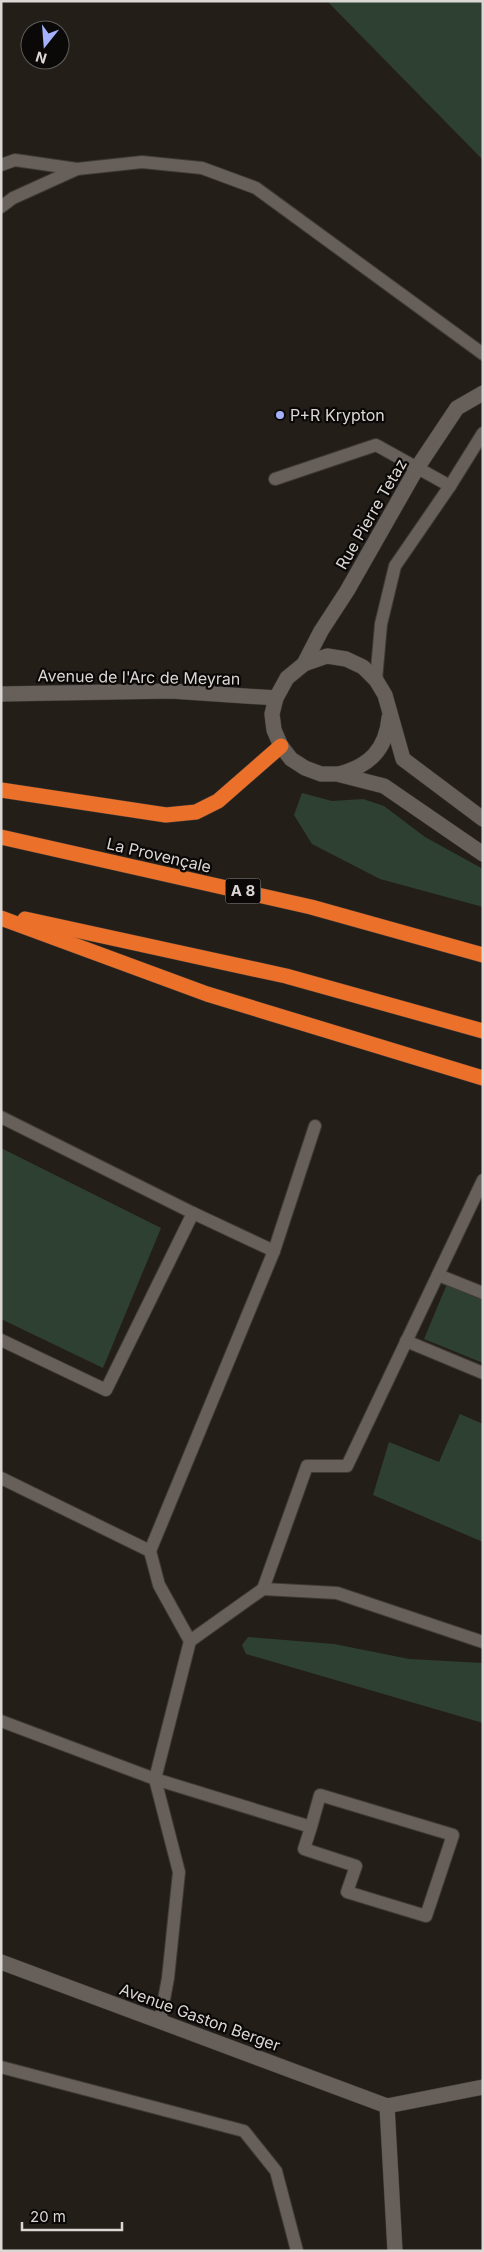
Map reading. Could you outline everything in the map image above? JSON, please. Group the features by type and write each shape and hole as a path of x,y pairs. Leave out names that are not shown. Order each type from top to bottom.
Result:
{"highway":[{"path":"1,790 166,815 196,812 218,801 281,746"},
{"name":"La Provençale","path":"1,837 311,907 483,955"},
{"path":"1,914 286,976 483,1031"},
{"path":"1,918 207,994 483,1078"}],"main road":[{"name":"Rue Pierre Tetaz","path":"304,664 321,631 347,591 417,468 457,408 483,393"},
{"path":"389,713 388,730 381,747 369,760 354,770 337,774 320,774 305,768 291,759 281,746 274,730 272,714 276,698 286,678 304,664 327,656 346,659 363,667 376,680 385,695 403,759 483,819"},
{"name":"Avenue de l'Arc de Meyran","path":"1,694 171,691 276,698"},
{"path":"337,774 384,786 483,854"},
{"name":"Avenue Gaston Berger","path":"1,1962 387,2106"},
{"path":"395,2251 387,2106 483,2087"}],"lane":[{"path":"1,166 15,160 77,169 142,162 202,168 256,188 483,354"},
{"path":"1,207 13,198 77,169"},
{"path":"376,680 381,624 395,566 450,486 483,433"},
{"path":"274,479 376,445 450,486"},
{"path":"1,1117 193,1213 274,1251"},
{"path":"190,1641 159,1585 150,1551 274,1251 315,1126"},
{"path":"160,2021 168,1978 179,1872 155,1779 190,1641 263,1589 307,1466 347,1466 483,1180"},
{"path":"1,1340 106,1390 193,1213"},
{"path":"438,1275 483,1294"},
{"path":"406,1340 483,1373"},
{"path":"1,1478 150,1551"},
{"path":"263,1589 338,1593 483,1642"},
{"path":"1,1721 155,1779 310,1827"},
{"path":"320,1795 453,1835 426,1916 347,1892 356,1866 304,1849 310,1827 320,1795"},
{"path":"1,2067 244,2131 276,2171 297,2251"}],"green space":[{"path":"327,1 483,1 483,160"},
{"path":"302,793 332,801 363,799 384,806 425,837 483,869 483,907 380,879 312,844 294,815"},
{"path":"1,1148 161,1228 103,1368 1,1319"},
{"path":"447,1284 483,1299 483,1363 424,1339"},
{"path":"460,1414 483,1424 483,1542 373,1495 389,1442 439,1462"},
{"path":"248,1637 334,1644 409,1659 483,1663 483,1723 246,1654 242,1645"}],"place":[{"name":"P+R Krypton","path":"280,415"}]}
